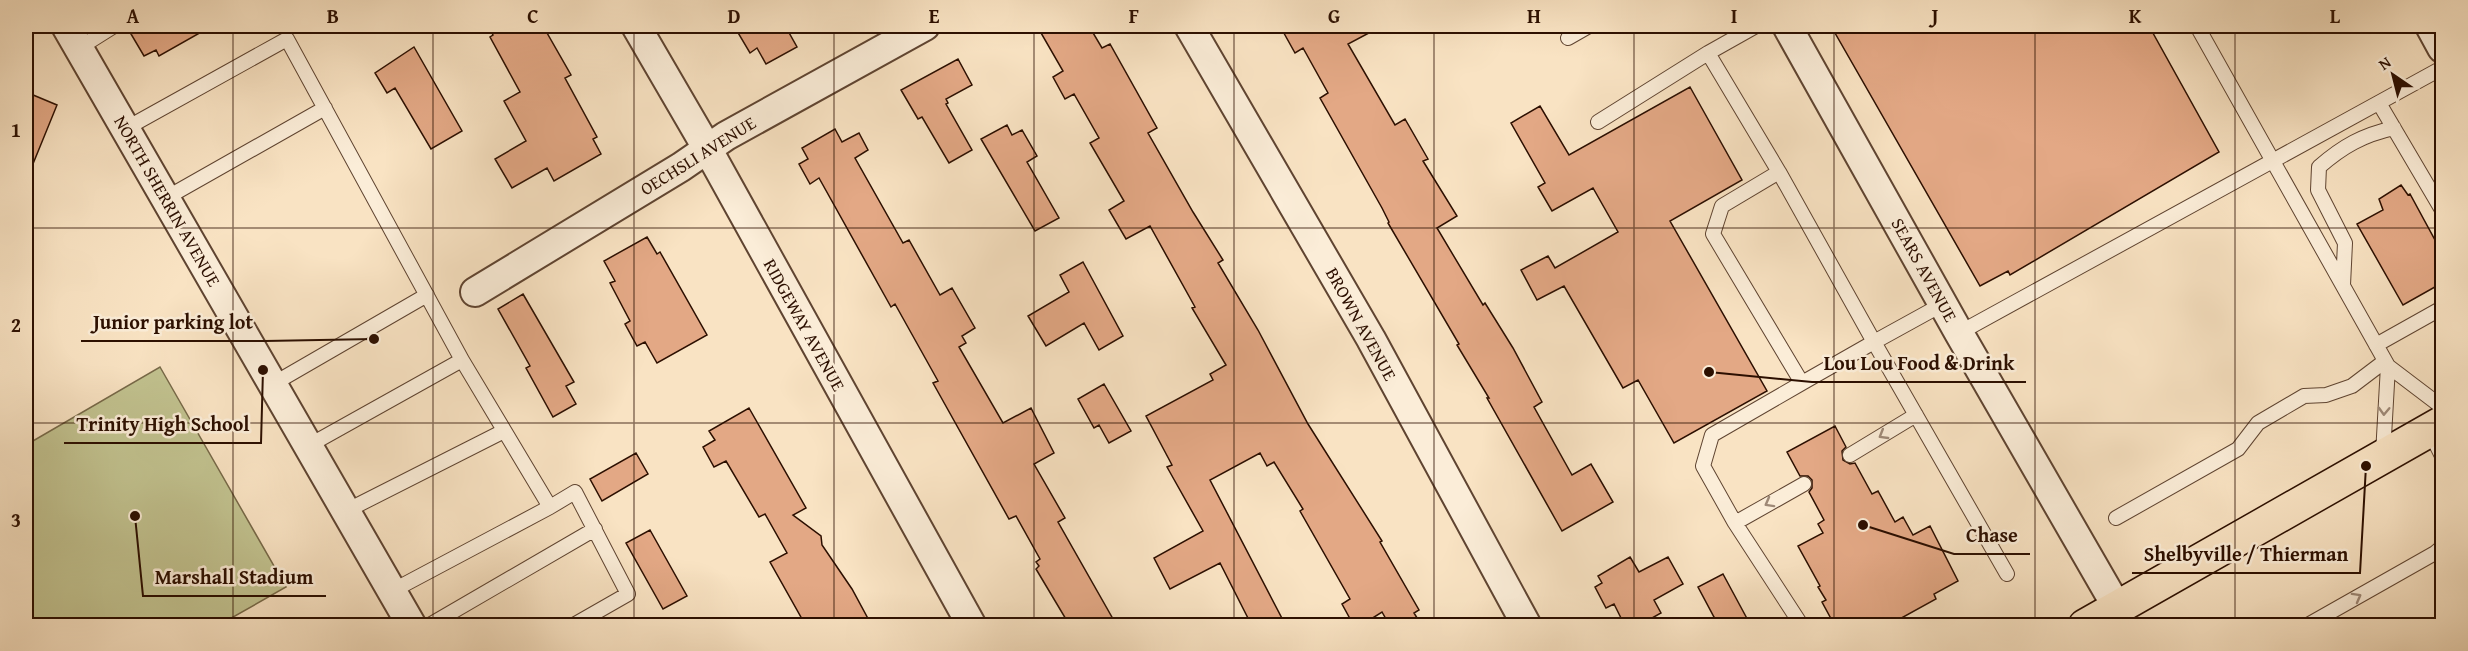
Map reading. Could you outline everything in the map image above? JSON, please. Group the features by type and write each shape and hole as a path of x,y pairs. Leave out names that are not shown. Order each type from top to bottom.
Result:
{"main road":[{"path":"2085,626 2382,457 2439,429"}],"street":[{"name":"RIDGEWAY AVENUE","path":"636,26 707,148 972,626"},
{"name":"OECHSLI AVENUE","path":"475,292 681,167 707,148 925,26"},
{"name":"BROWN AVENUE","path":"1190,26 1371,339 1527,626"},
{"name":"SEARS AVENUE","path":"1787,26 1959,333 2117,608"},
{"path":"2430,26 2442,48"},
{"name":"NORTH SHERRIN AVENUE","path":"73,37 412,626"}],"lane":[{"path":"73,37 114,26"},
{"path":"1568,38 1589,26"},
{"path":"1598,122 1708,53 1756,26"},
{"path":"2197,26 2386,363 2439,429"},
{"path":"126,129 287,39 462,360 550,507"},
{"path":"1708,53 1779,172 2007,574"},
{"path":"1959,333 2442,68"},
{"path":"2379,103 2442,210"},
{"path":"165,198 325,108"},
{"path":"2343,285 2345,243 2318,190 2319,167 2338,151 2370,133 2394,128"},
{"path":"1779,172 1722,206 1713,234 1802,383"},
{"path":"273,384 427,295"},
{"path":"1802,626 1734,523 1703,466 1712,435 1943,304"},
{"path":"2376,345 2442,308"},
{"path":"308,446 462,360"},
{"path":"2382,457 2386,363"},
{"path":"2116,518 2238,449 2258,423 2304,396 2326,394 2352,386 2386,363"},
{"path":"1850,454 1916,415"},
{"path":"346,512 504,431"},
{"path":"1734,523 1804,484"},
{"path":"392,591 575,492 628,594 572,626"},
{"path":"428,626 595,530"},
{"path":"2306,626 2442,547"}],"green space":[{"path":"160,367 286,587 219,625 26,625 26,445"}],"building":[{"path":"140,26 212,26 159,56 156,50 144,56 131,34 142,28"},
{"path":"488,26 543,26 571,75 565,78 597,137 593,139 601,154 554,181 547,168 512,188 495,159 526,141 504,101 520,92 490,37 493,35"},
{"path":"734,26 794,26 787,29 797,47 766,64 757,48 750,53"},
{"path":"1037,26 1089,26 1102,48 1110,44 1157,128 1148,133 1223,260 1218,263 1258,330 1308,424 1382,541 1380,542 1419,610 1414,613 1422,626 1390,626 1382,612 1360,626 1354,626 1342,604 1350,599 1300,511 1303,509 1274,462 1267,466 1260,453 1210,480 1286,626 1252,626 1220,563 1170,589 1154,558 1203,531 1167,467 1172,465 1146,416 1213,380 1210,374 1226,365 1192,308 1195,307 1150,226 1126,239 1109,210 1124,201 1090,143 1099,138 1074,94 1065,99 1053,77 1063,71"},
{"path":"1280,26 1382,26 1348,44 1395,125 1405,119 1428,159 1423,161 1457,216 1437,228 1483,305 1485,303 1513,348 1542,402 1534,407 1572,475 1591,464 1613,502 1562,531 1320,98 1328,93 1303,48 1295,53"},
{"path":"1831,26 2149,26 2219,152 2010,275 2008,271 1980,286"},
{"path":"414,47 462,131 431,149 395,88 387,93 375,73"},
{"path":"958,59 972,85 946,99 948,103 946,104 972,150 949,163 922,117 918,119 901,90"},
{"path":"1690,87 1742,180 1670,221 1767,391 1674,443 1638,380 1623,388 1564,286 1537,300 1521,270 1548,256 1555,268 1618,232 1593,188 1552,211 1538,187 1545,183 1511,123 1540,106 1569,155"},
{"path":"26,92 57,105 26,181"},
{"path":"1007,125 1012,135 1022,130 1037,156 1027,162 1059,218 1035,231 981,139"},
{"path":"835,129 842,142 859,133 868,150 855,158 903,243 909,240 940,295 952,288 975,328 962,336 966,343 959,347 1003,423 1031,408 1054,453 1034,464 1065,518 1058,522 1117,626 1070,626 1036,569 1039,566 1036,562 1040,559 1016,516 1009,519 933,383 938,381 895,304 891,307 819,178 810,184 799,164 808,159 802,148"},
{"path":"2401,185 2408,195 2410,194 2442,253 2442,283 2403,305 2357,224 2383,210 2379,199"},
{"path":"647,237 657,254 660,252 707,335 657,363 645,342 637,346 625,324 630,321 610,283 615,281 604,261"},
{"path":"1083,262 1123,336 1099,350 1084,323 1046,346 1028,316 1069,292 1060,275"},
{"path":"523,294 574,382 566,386 576,404 553,417 526,368 530,366 498,309"},
{"path":"1104,384 1131,431 1109,443 1099,425 1094,428 1078,399"},
{"path":"749,408 806,508 793,515 821,536 822,545 852,589 872,626 806,626 770,562 787,553 765,514 759,517 726,461 714,467 703,447 715,440 709,431"},
{"path":"1835,426 1846,447 1842,451 1843,460 1850,464 1855,463 1872,494 1878,491 1895,522 1903,517 1913,535 1930,526 1958,581 1934,594 1936,599 1887,626 1835,626 1822,602 1826,600 1818,587 1820,586 1798,546 1823,533 1818,524 1824,520 1809,492 1812,488 1812,480 1808,476 1800,476 1787,452"},
{"path":"636,453 648,474 602,501 590,479"},
{"path":"650,530 687,596 663,609 626,543"},
{"path":"1630,557 1639,572 1668,557 1683,584 1654,600 1661,613 1638,626 1625,626 1614,604 1606,608 1595,587 1602,583 1598,576"},
{"path":"1723,574 1751,626 1721,626 1714,617 1698,587"}],"place":[{"name":"Junior parking lot","path":"374,339"},
{"name":"Trinity High School","path":"263,370"},
{"name":"Lou Lou Food & Drink","path":"1709,372"},
{"name":"Shelbyville / Thierman","path":"2366,466"},
{"name":"Marshall Stadium","path":"135,516"},
{"name":"Chase","path":"1863,525"}]}
